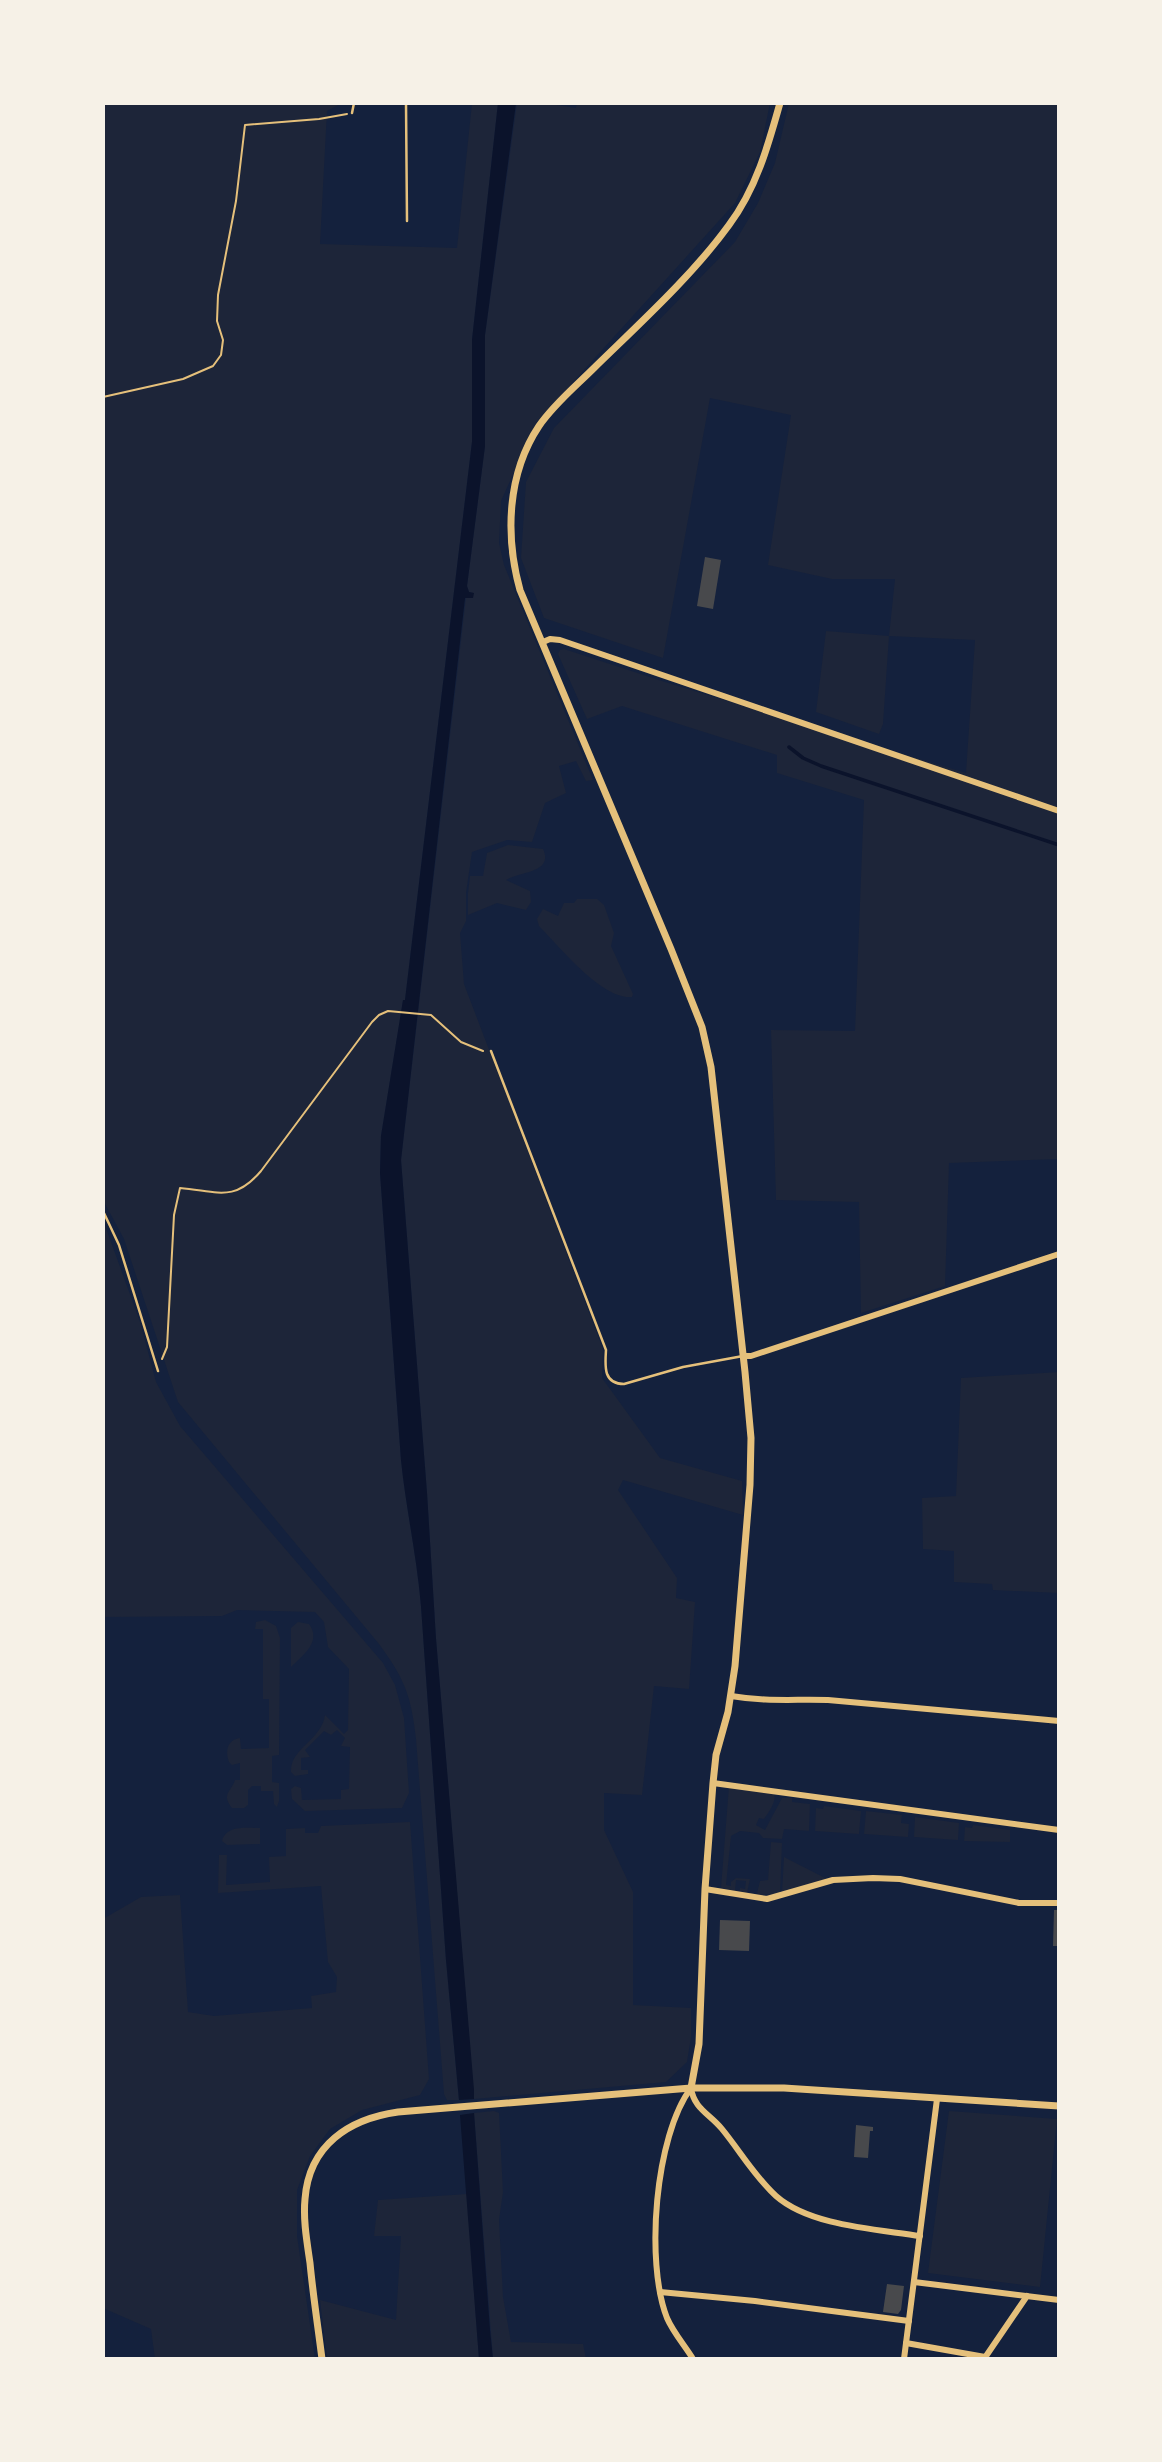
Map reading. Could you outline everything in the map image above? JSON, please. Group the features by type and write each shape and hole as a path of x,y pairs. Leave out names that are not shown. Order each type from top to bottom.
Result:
{"street":[{"path":"780,103 765,157 728,226 676,285 539,426 517,479 510,530 517,580 702,1027 711,1067 751,1438 750,1505 742,1606 730,1696 716,1755 713,1783 705,1889 699,2044 691,2088 692,2097 697,2107 720,2127 767,2187 793,2208 817,2218 920,2236"},
{"path":"543,642 550,639 561,640 1059,811"},
{"path":"743,1356 751,1356 1059,1254"},
{"path":"730,1696 768,1700 828,1700 1059,1721"},
{"path":"713,1783 1059,1830"},
{"path":"705,1889 767,1899 833,1880 887,1878 946,1887 1018,1903 1059,1903"},
{"path":"691,2088 675,2116 657,2208 657,2278 668,2320 693,2359"},
{"path":"322,2359 304,2218 306,2189 313,2166 332,2140 363,2119 398,2112 691,2088 784,2088 1059,2106"},
{"path":"904,2359 937,2099"},
{"path":"914,2282 1059,2300"},
{"path":"660,2292 909,2321"},
{"path":"906,2343 984,2358 1027,2296"}],"lane":[{"path":"352,113 354,103"},
{"path":"406,103 407,221"},
{"path":"491,1051 607,1350 606,1373 609,1380 624,1384 683,1367 743,1356"},
{"path":"103,1211 119,1245 158,1371"}],"path":[{"path":"103,397 183,379 213,366 221,355 223,340 217,321 218,295 236,201 245,125 319,119 352,113"},
{"path":"158,1371 167,1347 174,1214 180,1188 223,1193 245,1188 261,1171 372,1023 379,1015 388,1011 431,1015 461,1042 480,1051 491,1051"}],"shaded area":[{"path":"103,103 342,103 327,111 320,244 457,248 472,103 498,103 472,340 472,442 405,1000 381,1136 380,1173 401,1460 421,1606 446,1960 459,2100 447,2100 444,2094 416,1739 405,1688 379,1644 178,1402 124,1239 103,1200"},
{"path":"498,103 516,103 485,335 485,446 467,586 469,592 474,593 473,598 465,598 401,1160 436,1639 474,2090 474,2099 459,2100 446,1960 421,1606 401,1460 380,1173 381,1136 405,1000 472,442 472,340"},
{"path":"517,103 543,103 576,108 577,103 770,103 760,152 735,203 536,423 501,501 499,543 504,565 593,780 586,781 576,761 559,766 566,793 545,803 532,842 507,840 472,852 466,893 466,921 460,933 464,984 603,1349 602,1378 660,1458 742,1481 743,1515 623,1480 618,1490 677,1578 676,1598 695,1602 689,1689 654,1686 642,1795 604,1793 604,1830 633,1892 633,2005 691,2008 691,2037 687,2062 666,2082 474,2099 436,1639 401,1160 466,597 473,598 473,593 469,592 467,586 485,446 485,335"},
{"path":"789,103 1059,103 1059,1159 949,1163 945,1286 861,1313 859,1202 776,1200 771,1030 855,1031 864,800 777,773 777,755 622,706 587,719 558,654 564,649 966,773 975,640 889,636 895,579 832,579 768,565 791,415 710,398 663,658 544,618 521,558 526,482 554,428 735,242 758,203 775,163"},
{"path":"826,631 889,636 883,724 879,734 816,712"},
{"path":"508,845 543,849 544,863 540,867 506,880 530,891 531,902 526,910 497,903 468,915 470,876 483,876 487,853"},
{"path":"577,899 597,899 604,905 614,933 611,946 632,997 620,996 595,981 539,926 537,919 543,909 558,916 564,903 574,903"},
{"path":"103,1220 140,1322 156,1382 180,1426 383,1663 395,1685 404,1718 409,1793 402,1808 305,1811 292,1799 291,1789 295,1786 301,1788 302,1800 341,1799 341,1790 349,1789 350,1747 341,1746 345,1738 337,1730 331,1735 324,1731 305,1750 310,1757 301,1758 301,1770 308,1770 308,1774 295,1776 291,1772 295,1756 318,1731 325,1715 344,1734 348,1730 349,1669 328,1647 324,1622 315,1612 237,1610 222,1616 103,1617"},
{"path":"1059,1372 1059,1593 993,1590 992,1584 954,1582 954,1551 923,1549 922,1498 956,1496 961,1378"},
{"path":"265,1620 276,1626 280,1638 279,1755 272,1756 272,1782 279,1783 279,1801 277,1807 274,1804 273,1791 261,1791 261,1786 252,1786 248,1790 248,1805 244,1808 232,1808 227,1796 235,1780 240,1780 240,1763 232,1765 229,1762 227,1750 230,1744 240,1738 241,1749 269,1748 269,1699 263,1699 263,1629 255,1629 256,1622"},
{"path":"298,1622 309,1624 313,1637 309,1648 291,1667 291,1628"},
{"path":"729,1786 774,1793 770,1810 764,1819 759,1818 756,1825 765,1830 782,1798 810,1804 809,1831 784,1829 782,1839 763,1838 759,1833 740,1831 731,1836 726,1885 731,1886 731,1882 736,1878 750,1879 747,1893 740,1891 740,1888 745,1889 746,1881 736,1880 735,1891 721,1888"},
{"path":"824,1806 861,1811 859,1834 815,1831 816,1808 823,1809"},
{"path":"866,1811 902,1815 901,1823 909,1824 908,1837 864,1834"},
{"path":"915,1817 959,1823 958,1840 914,1837"},
{"path":"410,1822 429,2079 420,2095 362,2110 330,2129 310,2156 297,2190 297,2236 315,2359 155,2359 151,2329 103,2308 103,1919 141,1897 180,1895 188,2012 214,2016 312,2008 311,1996 336,1992 337,1977 328,1962 321,1886 218,1893 219,1855 227,1855 226,1885 270,1882 269,1857 286,1856 286,1829 305,1828 305,1833 318,1833 321,1826"},
{"path":"973,1825 1010,1830 1010,1842 964,1841 965,1827 972,1828"},
{"path":"260,1828 260,1844 227,1845 222,1841 232,1830"},
{"path":"771,1842 782,1843 780,1894 759,1895 757,1893 760,1881 768,1880"},
{"path":"784,1857 827,1879 782,1893"},
{"path":"949,2111 1057,2119 1040,2287 928,2273"},
{"path":"474,2113 499,2113 503,2192 499,2220 503,2297 511,2342 583,2344 586,2359 493,2359"},
{"path":"474,2113 493,2359 479,2359 460,2115"},
{"path":"467,2194 479,2359 327,2359 320,2300 396,2320 401,2236 374,2236 378,2200"}],"building":[{"path":"705,557 721,560 713,609 697,606"},
{"path":"1054,1910 1059,1910 1059,1946 1053,1946"},
{"path":"720,1920 750,1921 749,1951 719,1950"},
{"path":"856,2125 873,2127 873,2131 870,2131 868,2158 854,2157"},
{"path":"887,2284 904,2286 898,2314 883,2312"}],"waterway":[{"path":"789,747 803,758 821,766 1059,845"}]}
